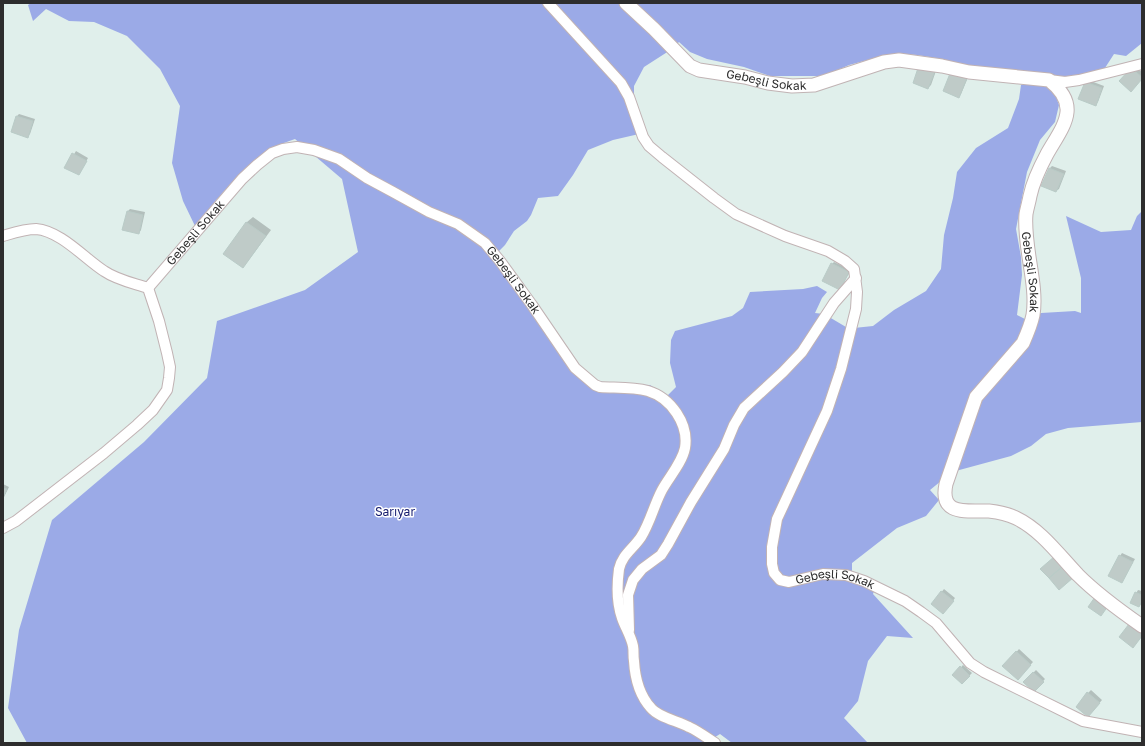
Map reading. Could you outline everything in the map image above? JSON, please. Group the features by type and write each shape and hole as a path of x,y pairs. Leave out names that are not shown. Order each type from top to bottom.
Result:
{"street":[{"path":"548,3 621,83 629,97 643,137 653,150 736,214 785,236 828,251 845,261 854,269 856,278"},
{"name":"Gebeşli Sokak","path":"626,3 690,66 699,70 792,86 814,85 884,62 899,60 942,66 968,72 1065,82 1079,80 1142,64"},
{"name":"Gebeşli Sokak","path":"1049,80 1059,88 1064,95 1067,106 1063,129 1044,162 1032,189 1026,214 1026,232 1033,289 1033,314 1028,333 1023,343 976,397 946,484 946,500 950,507 956,510 1003,513 1015,517 1030,526 1105,599 1142,626"},
{"name":"Gebeşli Sokak","path":"148,288 242,179 272,153 283,149 297,147 314,150 339,159 367,178 429,212 458,224 473,233 485,243 500,261 532,305 564,354 575,368 586,378 600,387 635,389 650,392 669,404 678,415 683,426 685,448 680,460 661,491 644,532 640,539 623,558 619,569 618,583 620,610 633,646 638,688 645,701 652,710 690,728 715,743"},
{"path":"3,236 36,229 46,232 61,239 112,276 148,288 164,340 170,367 166,390 153,410 104,453 26,514 3,528"},
{"name":"Gebeşli Sokak","path":"630,636 628,595 633,580 642,569 661,555 691,502 724,449 734,425 744,408 778,377 802,352 834,303 856,278"},
{"name":"Gebeşli Sokak","path":"856,278 856,309 836,387 777,520 772,547 772,564 774,573 780,580 788,582 823,574 846,576 864,581 905,601 936,623 970,663 984,672 1083,721 1142,732"}],"green space":[{"name":"Sarıyar","path":"31,3 1142,3 1142,43 1126,56 1114,54 1103,71 1067,77 987,70 942,59 900,54 875,58 849,65 824,76 770,76 744,67 707,59 690,52 679,42 672,49 644,67 634,86 634,98 639,134 613,140 588,150 558,196 538,198 527,221 514,231 505,245 498,252 577,367 596,380 609,384 650,385 667,396 676,387 670,363 671,340 675,331 732,316 743,308 750,292 803,289 817,286 827,292 822,298 815,313 824,314 846,327 854,328 873,326 894,310 926,291 941,269 944,235 953,198 957,172 976,148 1008,128 1019,99 1021,85 1045,85 1055,94 1059,105 1055,122 1040,140 1027,172 1016,229 1021,257 1022,275 1017,315 1031,322 1041,313 1075,311 1081,313 1081,278 1066,216 1101,232 1131,230 1137,216 1142,211 1142,422 1068,428 1046,434 1031,446 1011,456 952,472 930,490 939,500 926,516 897,528 852,563 852,573 877,583 873,594 913,638 887,636 868,661 858,701 844,718 868,743 732,743 720,734 712,739 712,743 27,743 8,708 19,630 52,520 144,442 207,378 217,321 305,290 358,252 342,179 295,139 265,153 252,163 216,200 195,226 183,201 172,163 180,106 160,69 127,36 94,22 69,21 46,9 33,21 28,5"}],"building":[{"path":"919,65 935,71 928,89 913,83"},
{"path":"1131,68 1142,77 1142,79 1131,92 1119,81"},
{"path":"951,71 967,78 959,98 943,91"},
{"path":"1085,82 1102,88 1096,106 1078,99"},
{"path":"16,116 33,121 28,138 11,132"},
{"path":"72,153 87,161 79,175 64,168"},
{"path":"1049,168 1064,174 1056,192 1041,186"},
{"path":"127,211 143,215 139,234 122,230"},
{"path":"246,222 266,236 243,268 223,254"},
{"path":"831,263 849,272 840,290 822,281"},
{"path":"3,488 7,489 3,498"},
{"path":"1119,555 1133,562 1122,583 1108,576"},
{"path":"1055,556 1063,566 1049,578 1040,569"},
{"path":"1063,566 1074,577 1059,590 1049,578"},
{"path":"941,591 954,601 943,614 931,604"},
{"path":"1135,592 1142,595 1142,601 1139,607 1130,603"},
{"path":"1095,597 1108,606 1101,616 1088,607"},
{"path":"1129,624 1142,633 1142,636 1133,648 1119,637"},
{"path":"1016,651 1031,665 1018,680 1002,666"},
{"path":"960,666 970,676 962,684 952,675"},
{"path":"1033,672 1044,682 1034,692 1023,682"},
{"path":"1087,692 1100,703 1088,717 1076,707"}]}
